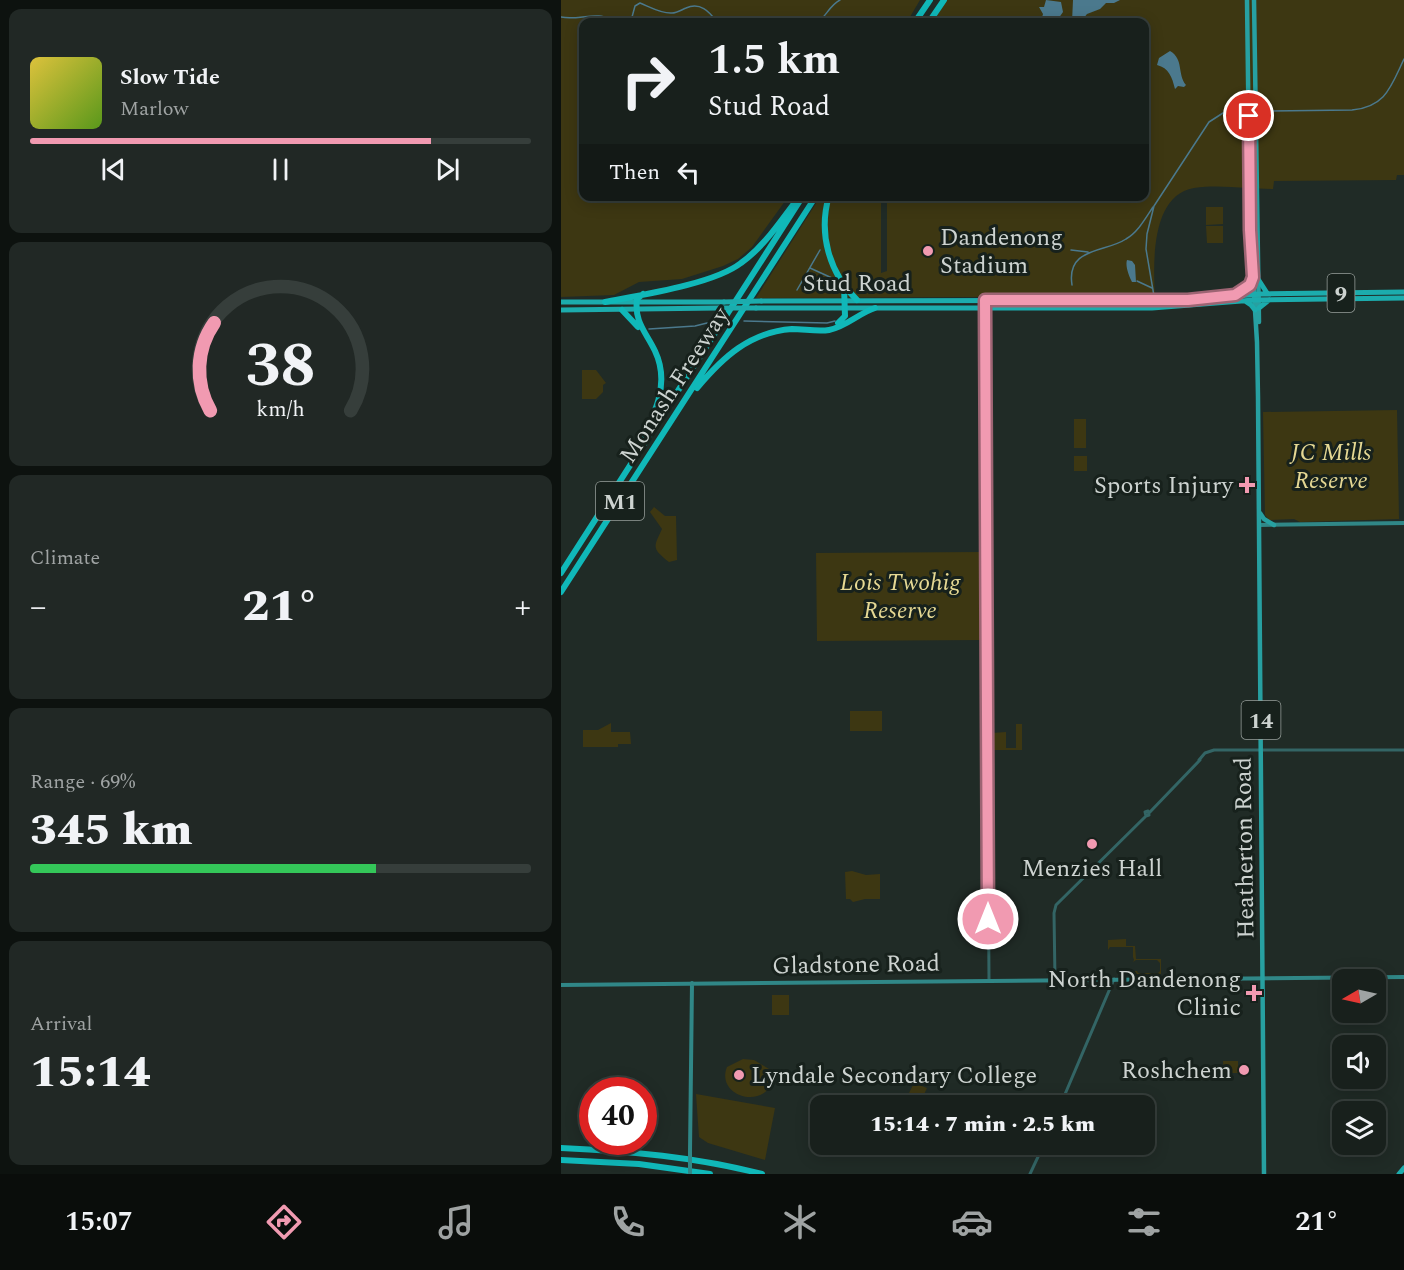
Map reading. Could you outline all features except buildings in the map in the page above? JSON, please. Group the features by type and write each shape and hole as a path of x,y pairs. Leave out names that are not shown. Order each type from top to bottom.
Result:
{"highway":[{"path":"918,18 930,0"},
{"path":"932,18 944,0"},
{"path":"605,302 708,279 730,271 755,251 797,201"},
{"name":"Monash Freeway","path":"561,573 798,201"},
{"name":"Monash Freeway","path":"561,592 813,201"},
{"path":"815,330 833,326 841,322 845,316 845,288 829,256 826,244 825,215 828,201"},
{"path":"1235,295 1256,278 1269,297 1257,309 1243,301"},
{"path":"841,279 857,300"},
{"name":"Stud Road","path":"1269,297 1404,292"},
{"path":"615,490 655,411 660,395 661,369 656,353 636,316 638,297 643,293"},
{"name":"Stud Road","path":"561,302 1188,300 1235,295 1404,298"},
{"name":"Stud Road","path":"561,310 1152,308 1243,301 1257,297"},
{"path":"679,410 710,373 739,346 765,334 776,332 831,330 860,313 875,308"},
{"path":"622,310 645,333"},
{"path":"561,1148 669,1156 762,1174"},
{"path":"561,1160 639,1164 710,1174"},
{"path":"1399,1174 1404,1167"}],"main road":[{"name":"Heatherton Road","path":"1248,0 1250,200 1257,297 1264,1174"},
{"name":"Heatherton Road","path":"1254,0 1256,278"},
{"path":"1250,190 1256,190"},
{"path":"1250,200 1256,200"},
{"path":"1259,510 1265,519 1274,525"},
{"path":"1260,525 1404,523"},
{"name":"Gladstone Road","path":"561,985 1404,977"},
{"path":"690,1174 692,983"}],"street":[{"path":"985,300 989,981"},
{"path":"1055,980 1055,906 1199,760 1210,753 1224,751 1404,750"},
{"path":"1065,1095 1114,979"},
{"path":"1030,1174 1039,1155"}],"green space":[{"path":"561,0 920,0 909,18 579,18 579,201 785,201 752,247 738,259 723,266 682,279 639,282 614,295 561,297"},
{"path":"947,0 1404,0 1404,175 1397,175 1396,180 1274,181 1273,189 1204,187 1180,193 1169,203 1158,232 1154,266 1155,296 756,298 817,201 881,201 881,273 887,271 887,201 1149,201 1149,18 935,18"},
{"path":"1206,207 1223,207 1223,224 1206,225"},
{"path":"1206,226 1223,226 1223,243 1207,243"},
{"path":"582,370 596,370 606,383 603,385 603,392 596,399 582,399"},
{"name":"JC Mills Reserve","path":"1397,410 1399,519 1300,522 1294,519 1269,520 1265,515 1263,412"},
{"path":"1074,419 1086,419 1086,448 1074,448"},
{"path":"1074,456 1087,456 1087,471 1074,471"},
{"path":"654,507 665,516 676,516 677,560 669,562 657,550 656,544 662,529 650,512"},
{"name":"Lois Twohig Reserve","path":"983,552 984,640 817,641 816,553"},
{"path":"850,711 882,711 882,731 850,731"},
{"path":"611,723 611,732 630,732 631,744 618,744 618,747 583,747 583,730 598,730"},
{"path":"1016,724 1022,724 1022,750 992,750 992,733 1006,732 1006,748 1016,748"},
{"path":"852,871 866,875 880,874 880,899 853,902 846,899 845,872"},
{"path":"1126,939 1126,946 1135,946 1136,959 1161,959 1161,974 1132,974 1132,971 1134,973 1137,971 1138,973 1158,973 1160,971 1160,963 1157,960 1133,962 1133,947 1110,947 1108,950 1108,940"},
{"path":"772,995 789,995 789,1015 772,1015"},
{"path":"743,1059 754,1060 769,1069 771,1085 765,1092 748,1097 733,1091 727,1085 725,1077 727,1067"},
{"path":"1223,1061 1238,1061 1238,1073 1224,1073"},
{"path":"914,1083 927,1088 924,1095 908,1095"},
{"path":"696,1094 775,1108 765,1160 708,1143 699,1137"}],"water":[{"path":"1046,0 1061,2 1063,12 1059,18 1042,18 1043,14 1039,7 1044,7"},
{"path":"1073,0 1120,0 1106,3 1084,18 1072,18"},
{"path":"1170,51 1179,62 1186,85 1184,87 1178,86 1175,89 1169,74 1157,65 1159,58"},
{"path":"1127,260 1132,261 1135,265 1136,282 1132,282"}],"waterway":[{"path":"822,18 840,0"},
{"path":"631,18 635,6 640,3 668,13 696,6 707,11 713,18"},
{"path":"561,17 599,16 607,18"},
{"path":"1259,111 1352,110 1373,105 1386,94 1404,59"},
{"path":"1154,296 1146,249 1154,206 1209,122 1223,113 1246,112"},
{"path":"1072,285 1072,273 1081,257 1130,236 1153,207"},
{"path":"797,290 820,250"},
{"path":"1071,250 1088,252"},
{"path":"810,268 832,278 839,292"},
{"path":"1137,281 1152,288"},
{"path":"649,329 695,326 715,321"},
{"path":"744,321 827,323 835,321"}],"place":[{"name":"Dandenong Stadium","path":"928,251"},
{"name":"Sports Injury","path":"1247,485"},
{"name":"Menzies Hall","path":"1092,844"},
{"name":"North Dandenong Clinic","path":"1254,993"},
{"name":"Roshchem","path":"1244,1070"},
{"name":"Lyndale Secondary College","path":"739,1075"}],"route":[{"path":"988,919 985,300 1188,300 1235,295 1250,285 1253,277 1250,230 1249,116"}]}
